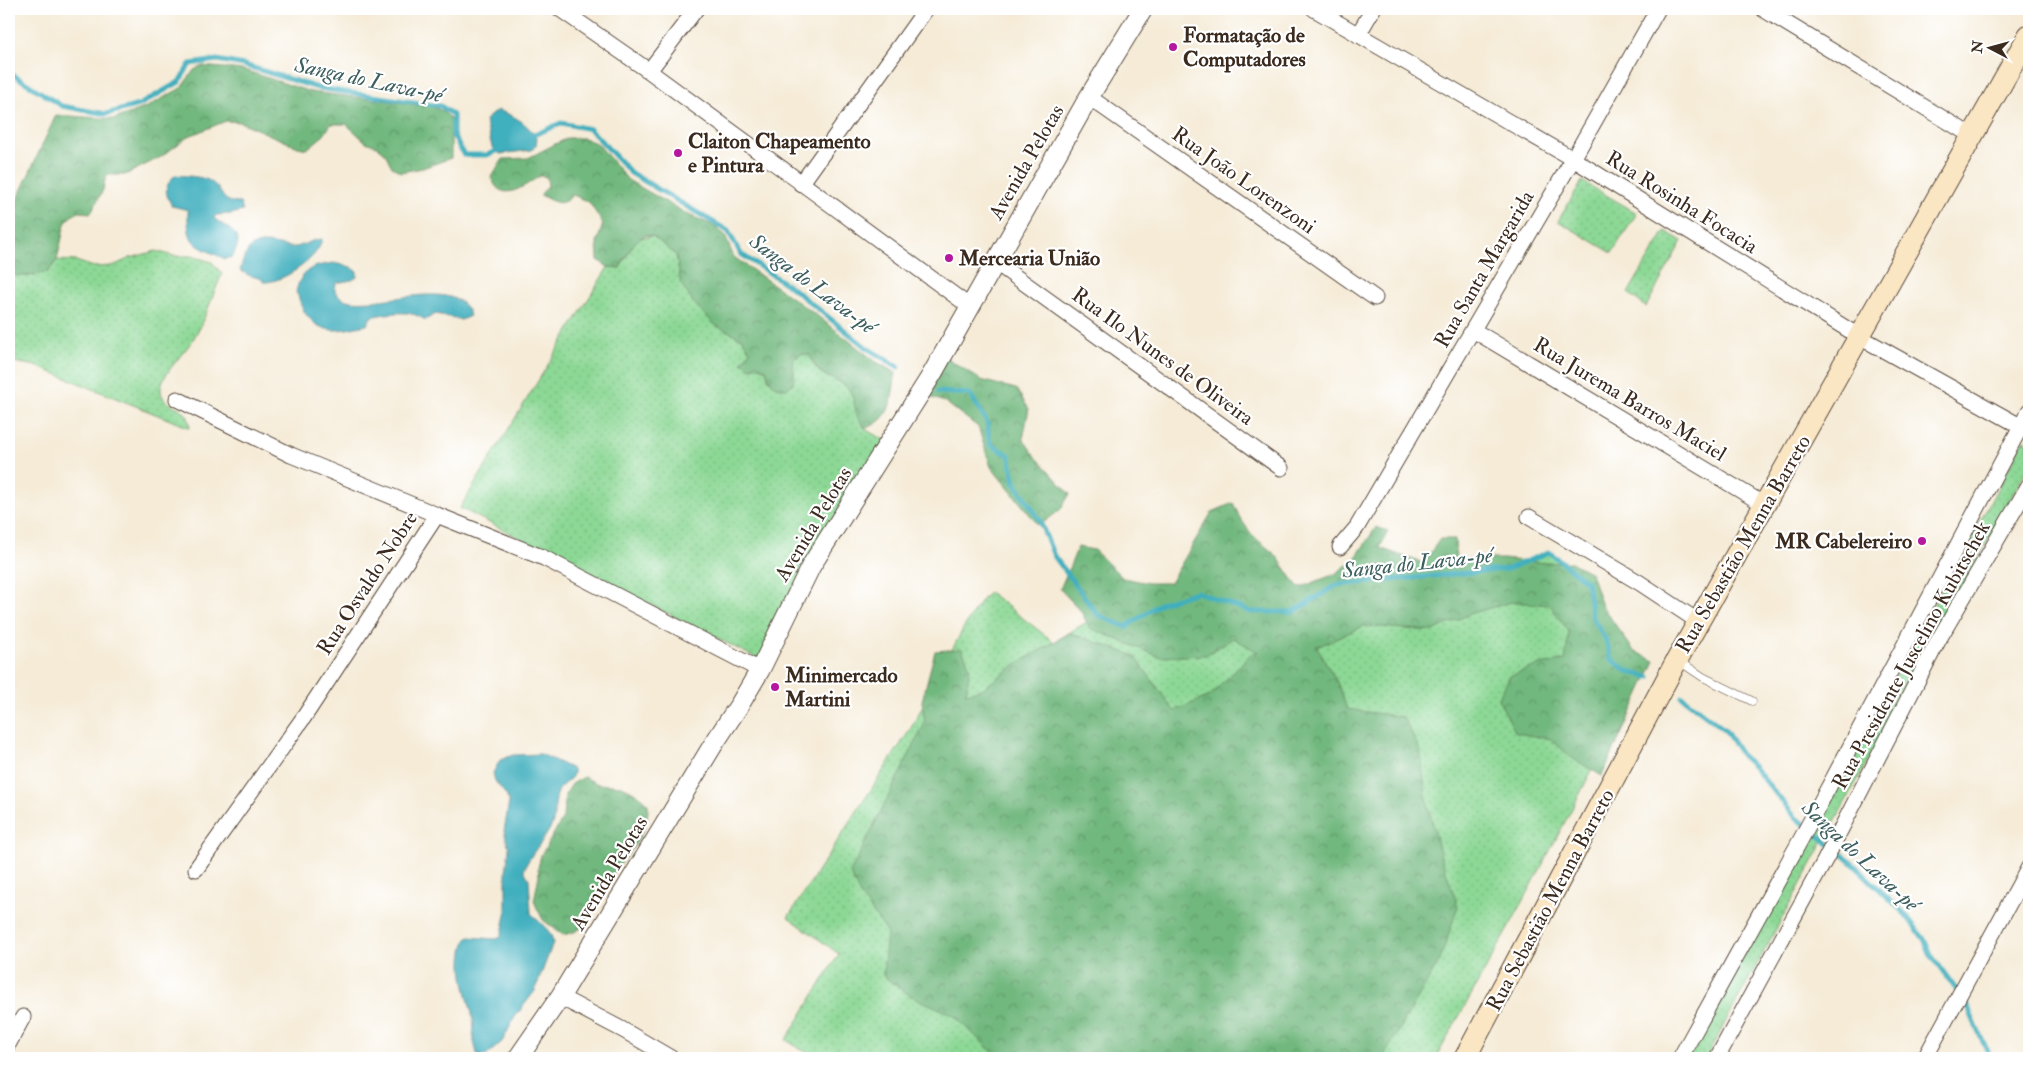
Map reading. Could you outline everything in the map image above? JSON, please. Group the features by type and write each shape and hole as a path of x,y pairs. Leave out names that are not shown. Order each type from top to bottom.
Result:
{"main road":[{"name":"Rua Sebastião Menna Barreto","path":"1465,1058 1677,660 2029,35"}],"street":[{"path":"560,9 650,71 969,306"},
{"path":"650,71 696,9"},
{"path":"801,184 926,9"},
{"name":"Avenida Pelotas","path":"518,1058 560,997 760,670 811,566 931,376 1089,97 1143,9"},
{"name":"Rua Rosinha Focacia","path":"1314,9 1573,159 1860,337 2025,428"},
{"path":"1358,35 1373,9"},
{"name":"Rua Santa Margarida","path":"1340,546 1357,527 1573,159 1658,9"},
{"path":"1763,9 1972,136"},
{"name":"Rua João Lorenzoni","path":"1089,97 1375,298"},
{"name":"Rua Ilo Nunes de Oliveira","path":"995,262 1281,468"},
{"name":"Rua Jurema Barros Maciel","path":"1473,330 1765,505"},
{"path":"177,399 291,455 437,515"},
{"name":"Rua Presidente Juscelino Kubitschek","path":"1680,1058 2025,428 2029,411"},
{"name":"Rua Presidente Juscelino Kubitschek","path":"1717,1058 1826,860 1940,639 2029,485"},
{"name":"Rua Osvaldo Nobre","path":"196,869 304,718 437,515 544,558 760,670"},
{"path":"1529,516 1699,622"},
{"path":"1925,1058 2029,867"},
{"path":"560,997 671,1058"},
{"path":"9,1043 23,1017"}],"lane":[{"path":"1677,660 1703,677 1752,701"}],"green space":[{"path":"202,66 244,70 311,92 430,106 443,111 451,119 451,158 423,168 401,172 392,167 385,153 377,146 366,142 346,124 331,124 324,135 307,149 298,147 240,122 226,121 189,136 161,157 125,175 106,175 103,190 91,213 79,212 70,217 65,224 57,260 48,272 29,276 9,275 9,217 56,115 114,119 147,107 181,88 194,70"},
{"path":"567,138 584,138 598,144 628,180 687,214 712,225 724,234 734,257 815,314 875,361 896,373 889,407 881,419 866,428 857,415 849,390 839,381 819,370 810,355 802,354 794,358 794,378 787,389 775,386 766,369 760,367 750,368 742,362 750,351 742,338 715,325 693,302 681,284 676,255 653,236 646,235 640,238 633,245 619,268 608,267 598,260 597,242 603,224 589,202 573,195 561,203 554,202 540,195 548,186 547,177 540,176 521,188 510,192 497,188 491,177 503,159 528,158"},
{"path":"1582,181 1637,213 1612,253 1558,221"},
{"path":"1665,231 1682,241 1646,307 1628,293"},
{"path":"653,236 676,255 681,284 731,333 742,338 750,351 750,368 760,367 766,370 769,380 793,384 794,358 802,354 810,355 820,372 838,381 848,389 864,427 873,434 892,443 760,660 460,508 608,267 620,268 633,245 640,238"},
{"path":"156,251 174,256 192,256 212,262 222,274 197,333 162,383 161,394 163,398 187,415 190,428 36,366 14,362 9,364 9,275 29,276 48,272 57,260 76,261 94,267 113,266 130,258"},
{"path":"944,356 981,380 1016,389 1029,409 1023,439 1036,457 1070,494 1060,510 1039,526 991,467 978,427 945,402 922,395"},
{"path":"2024,440 2029,443 2029,465 1706,1058 1687,1058"},
{"path":"1233,503 1240,518 1253,536 1276,555 1299,588 1335,574 1355,559 1376,527 1388,531 1380,548 1423,563 1440,539 1455,539 1456,559 1503,559 1547,563 1571,562 1591,573 1602,606 1634,651 1655,661 1602,776 1572,758 1551,739 1516,733 1498,699 1510,676 1536,666 1565,660 1569,632 1550,605 1512,602 1472,613 1433,631 1364,626 1317,647 1337,682 1347,709 1403,717 1420,750 1426,796 1441,857 1458,906 1440,960 1383,1058 999,1058 953,1015 911,996 883,976 887,932 860,895 850,873 925,723 922,701 935,651 962,649 970,668 966,693 982,689 1018,663 1070,633 1135,656 1174,711 1210,696 1251,654 1258,652 1233,638 1206,655 1160,657 1090,628 1080,610 1060,589 1078,547 1094,550 1123,578 1149,583 1170,583 1212,512"},
{"path":"1549,552 1587,582 1629,700 1523,902 1436,1058 815,1058 786,1040 839,954 788,917 911,728 964,627 980,602 989,592 1054,642 1098,615 1251,612 1508,569"},
{"path":"584,777 598,784 622,786 636,793 648,804 647,817 644,829 638,840 601,891 587,921 577,931 563,935 543,920 534,901 539,875 538,868 541,855 563,818 565,795 572,784"}],"water":[{"path":"497,110 520,120 529,128 537,138 536,145 532,150 500,154 492,147 485,120"},
{"path":"175,175 207,179 218,188 228,201 240,203 243,211 216,215 214,218 235,233 238,243 232,257 225,259 194,243 189,231 188,210 172,206 166,190"},
{"path":"322,239 320,246 307,261 280,279 263,282 262,279 248,275 240,270 245,255 252,246 257,244 270,243 293,247"},
{"path":"334,263 351,267 357,271 357,277 352,280 336,283 335,292 344,299 374,301 413,296 433,295 450,297 463,303 470,316 461,320 436,314 425,320 413,314 392,313 371,317 367,325 340,330 324,328 310,319 303,310 296,292 301,278 309,270 314,267"},
{"path":"541,754 573,769 571,779 561,787 557,794 553,823 524,870 529,879 531,913 548,930 553,943 535,991 515,1017 502,1042 486,1056 477,1056 473,1039 474,1022 462,970 463,951 466,940 469,937 496,939 501,937 506,915 506,872 509,848 504,831 509,802 495,781 493,773 500,760 513,755"}],"waterway":[{"name":"Sanga do Lava-pé","path":"9,72 62,106 106,114 139,105 179,82 190,64 217,60 244,65 318,88 441,106 453,115 453,135 464,155 487,155 501,149"},
{"name":"Sanga do Lava-pé","path":"530,137 561,123 590,129 631,173 728,231 741,254 792,288 867,348 898,367"},
{"name":"Sanga do Lava-pé","path":"938,392 970,394 987,422 990,444 1009,455 1015,483 1039,519 1054,556 1098,615 1126,627 1161,603 1197,592 1251,612 1293,612 1337,585 1508,569 1549,552 1587,582 1592,617 1606,640 1611,659 1629,672 1649,677"},
{"name":"Sanga do Lava-pé","path":"1682,697 1725,730 1742,756 1754,767 1796,818 1846,857 1906,915 1924,939 1931,955 1966,1003 1990,1058"}],"place":[{"name":"Formatação de Computadores","path":"1173,47"},
{"name":"Claiton Chapeamento e Pintura","path":"678,153"},
{"name":"Mercearia União","path":"949,258"},
{"name":"MR Cabelereiro","path":"1922,541"},
{"name":"Minimercado Martini","path":"775,687"}]}
